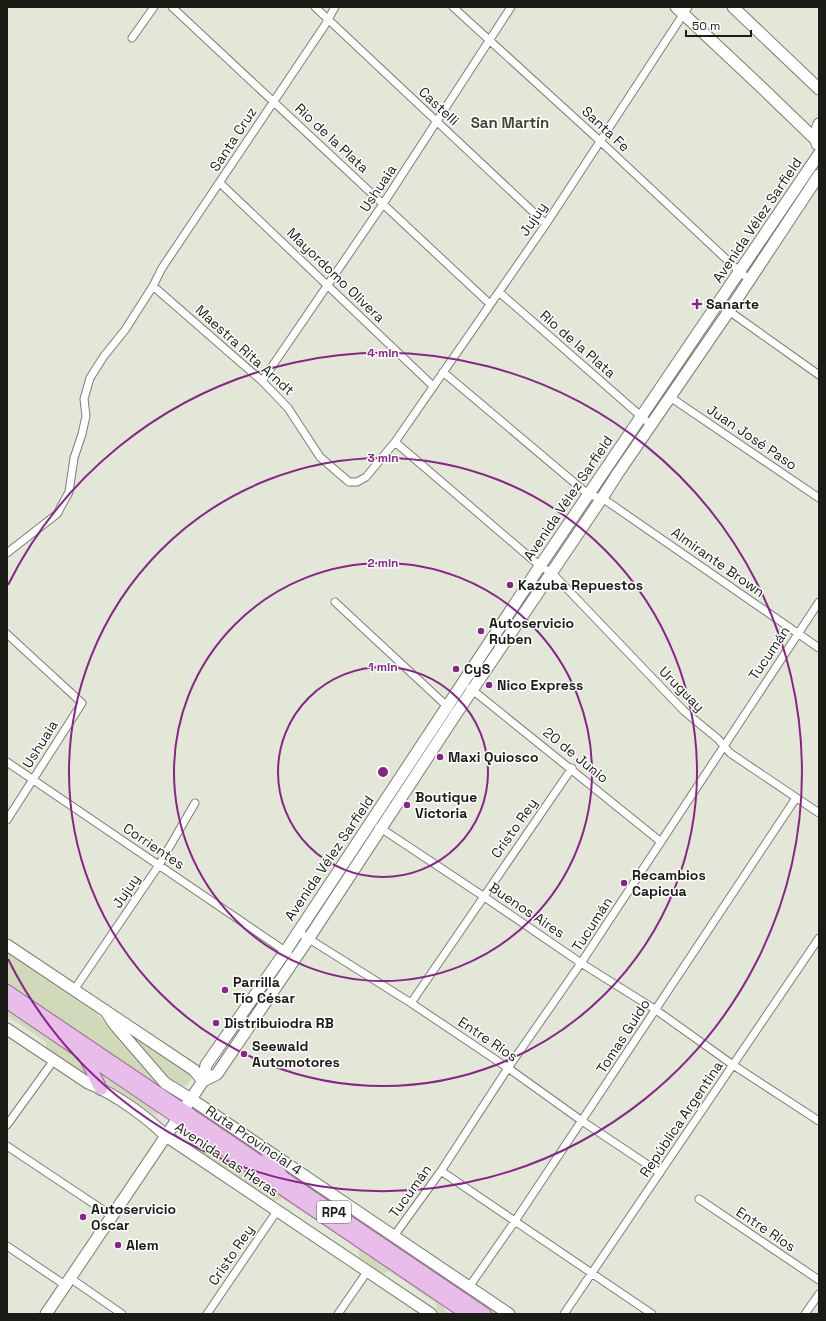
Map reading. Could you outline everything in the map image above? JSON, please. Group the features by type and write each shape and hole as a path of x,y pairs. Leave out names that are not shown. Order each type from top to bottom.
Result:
{"main road":[{"path":"736,8 819,89"},
{"path":"683,9 817,144"},
{"path":"817,144 816,132 819,124"},
{"name":"Avenida Vélez Sarfield","path":"46,1314 203,1081 206,1065 298,932 376,825 452,711 464,683 540,566 819,154"},
{"name":"Avenida Vélez Sarfield","path":"452,711 473,690 618,473 730,311 819,175"},
{"name":"Avenida Vélez Sarfield","path":"203,1081 217,1074 295,959 376,825"},
{"path":"7,945 194,1070 203,1081"},
{"name":"Ruta Provincial 4","path":"7,991 467,1314"},
{"name":"Ruta Provincial 4","path":"7,1002 83,1054 283,1178 485,1314"},
{"path":"105,1010 114,1024 165,1083 191,1099 509,1314"},
{"name":"Avenida Las Heras","path":"7,1029 88,1083 101,1089 143,1116 166,1136 431,1314"},
{"path":"83,1054 101,1089"},
{"path":"266,1150 283,1178"},
{"path":"442,1297 453,1314"}],"street":[{"path":"132,38 154,7"},
{"name":"Rio de la Plata","path":"172,7 490,304"},
{"name":"Castelli","path":"315,7 546,224"},
{"name":"Santa Cruz","path":"7,553 57,514 69,492 74,458 86,416 84,399 90,378 104,356 125,330 153,286 162,268 220,183 335,7"},
{"name":"Santa Fe","path":"454,7 750,280"},
{"name":"Ushuaia","path":"262,380 383,204 511,7"},
{"name":"Jujuy","path":"395,442 546,224 683,9"},
{"name":"Mayordomo Olivera","path":"220,183 433,386"},
{"name":"Maestra Rita Arndt","path":"153,286 262,380 288,408 320,458 349,482 357,482 366,477 395,442"},
{"name":"Rio de la Plata","path":"499,292 652,425"},
{"path":"730,311 819,375"},
{"path":"443,372 589,495 602,498"},
{"name":"Juan José Paso","path":"670,397 819,498"},
{"path":"395,442 540,566"},
{"name":"Almirante Brown","path":"602,498 819,648"},
{"name":"Uruguay","path":"540,566 552,573 684,711 718,739 730,753 819,813"},
{"path":"335,602 452,711"},
{"name":"Tucumán","path":"394,1236 441,1171 508,1068 582,963 723,746 819,602"},
{"name":"Ushuaia","path":"7,634 82,703 7,820"},
{"name":"20 de Junio","path":"464,683 572,768 661,842"},
{"name":"Corrientes","path":"7,762 295,959"},
{"name":"Cristo Rey","path":"411,1003 572,768"},
{"name":"Tomas Guido","path":"469,1287 582,1121 796,798"},
{"name":"Jujuy","path":"74,990 159,865 195,804"},
{"name":"Buenos Aires","path":"376,825 582,963 656,1010 819,1121"},
{"name":"Entre Ríos","path":"298,932 411,1003 660,1173"},
{"name":"República Argentina","path":"564,1314 734,1064 817,947 819,938"},
{"path":"7,1126 54,1060"},
{"path":"7,1146 112,1216"},
{"path":"441,1171 652,1314"},
{"name":"Entre Ríos","path":"699,1199 819,1280"},
{"name":"Cristo Rey","path":"207,1314 277,1211"},
{"path":"7,1246 122,1314"},
{"path":"338,1314 367,1272"},
{"path":"805,1314 819,1294"}],"green space":[{"path":"7,950 89,1005 163,1087 163,1090 7,987"},
{"path":"7,1007 79,1055 92,1079 46,1050 46,1042 7,1016"},
{"path":"128,1033 193,1077 186,1086 180,1086 167,1078"},
{"path":"95,1068 158,1111 158,1114 154,1115 105,1082"},
{"path":"207,1117 259,1149 268,1161 206,1120"},
{"path":"195,1136 439,1299 448,1314 441,1314 438,1312 436,1303 389,1271 383,1274 359,1258 359,1249 282,1198 275,1201 191,1145 189,1142 190,1138"},
{"path":"280,1166 504,1314 492,1314 291,1178"}],"place":[{"name":"Sanarte","path":"697,304"},
{"name":"Kazuba Repuestos","path":"510,585"},
{"name":"Autoservicio Ruben","path":"481,631"},
{"name":"CyS","path":"456,669"},
{"name":"Nico Express","path":"489,685"},
{"name":"Maxi Quiosco","path":"440,757"},
{"name":"Boutique Victoria","path":"407,805"},
{"name":"Recambios Capicua","path":"624,883"},
{"name":"Parrilla Tío César","path":"225,990"},
{"name":"Distribuiodra RB","path":"216,1023"},
{"name":"Seewald Automotores","path":"244,1054"},
{"name":"Autoservicio Oscar","path":"83,1217"},
{"name":"Alem","path":"118,1245"}],"district":[{"name":"San Martín","path":"510,123"}]}
